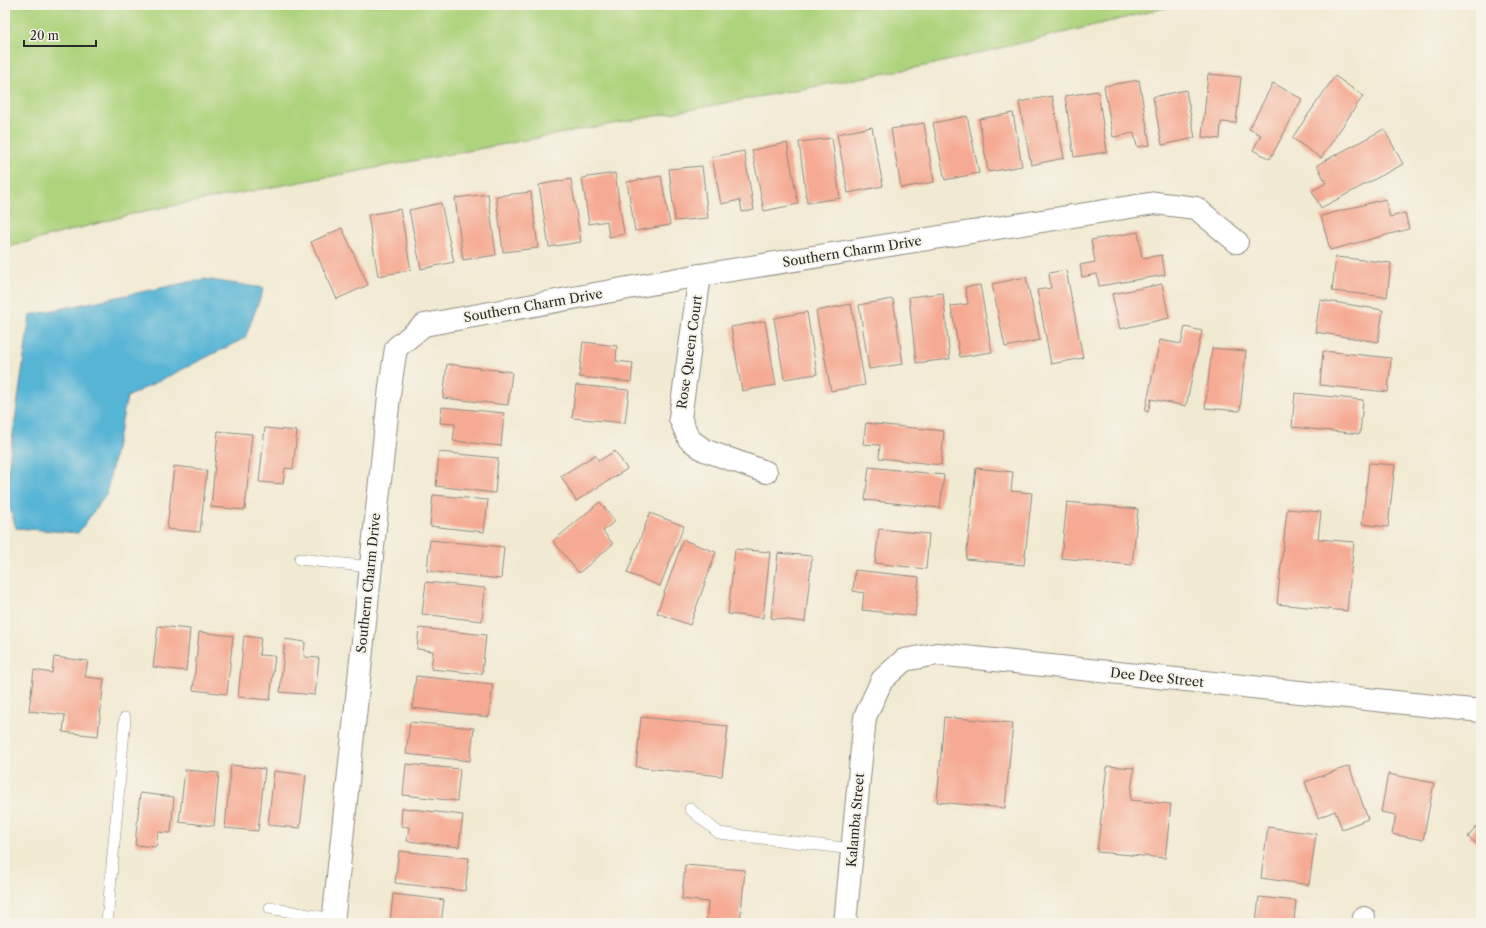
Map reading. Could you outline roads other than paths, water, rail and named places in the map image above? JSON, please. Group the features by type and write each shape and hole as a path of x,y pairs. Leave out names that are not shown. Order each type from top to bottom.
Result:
{"street":[{"name":"Southern Charm Drive","path":"333,921 390,387 396,348 424,325 700,275 1155,203 1196,208 1237,242"},
{"name":"Rose Queen Court","path":"700,275 680,418 689,439 704,450 766,472"},
{"name":"Dee Dee Street","path":"865,717 882,680 904,660 937,654 1481,711"},
{"name":"Kalamba Street","path":"845,923 865,717"}],"lane":[{"path":"300,559 370,567"},
{"path":"107,923 125,718"},
{"path":"690,809 719,833 852,849"},
{"path":"270,908 333,921"}],"water":[{"path":"204,279 264,288 245,338 127,397 106,495 78,533 16,528 5,491 30,315"}]}
